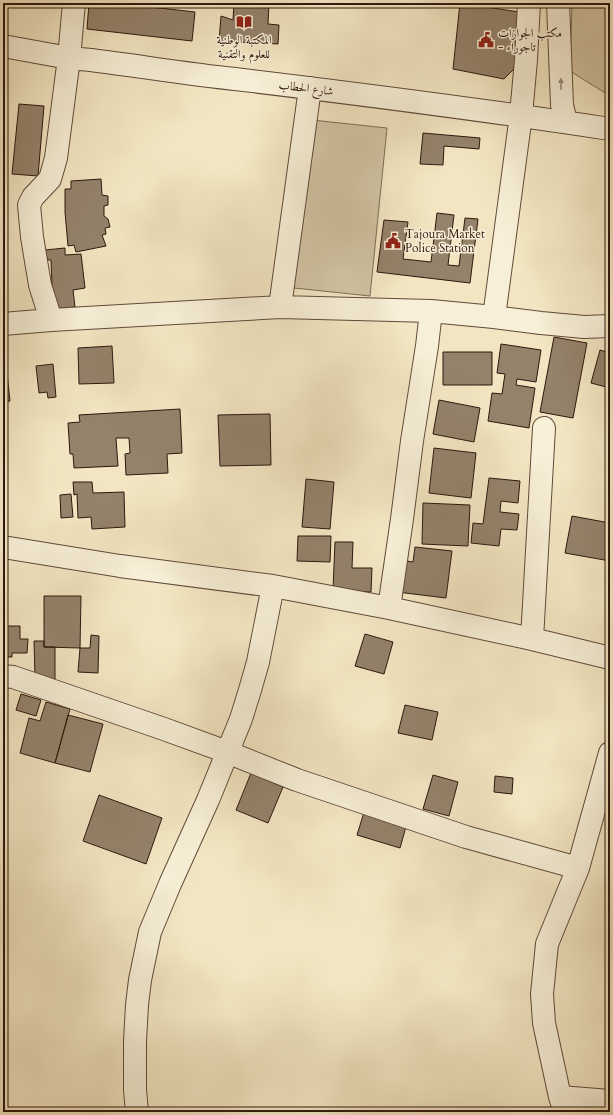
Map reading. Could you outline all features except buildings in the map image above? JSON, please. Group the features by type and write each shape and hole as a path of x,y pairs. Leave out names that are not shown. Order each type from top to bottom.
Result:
{"street":[{"path":"51,320 40,285 32,237 29,205 33,197 50,179 56,158 69,58 74,3"},
{"path":"494,316 521,115 529,3"},
{"path":"558,3 562,105 566,122"},
{"name":"شارع الحطاب","path":"3,46 69,58 521,115 610,129"},
{"path":"280,306 310,88"},
{"path":"3,324 280,306 431,311 494,316 541,323 584,327 610,326"},
{"path":"389,608 431,311"},
{"path":"532,639 544,428"},
{"path":"3,547 120,566 273,586 389,608 532,639 610,658"},
{"path":"137,1112 137,1005 140,980 150,932 241,719 258,662 273,586"},
{"path":"3,676 13,677 164,729 227,752 296,780 466,838 578,868"},
{"path":"610,753 607,780 578,868 547,944 542,994 544,1023 562,1104 610,1101"}],"shaded area":[{"path":"572,3 610,3 610,96 570,71"},
{"path":"312,120 387,128 370,296 294,288"}],"place":[{"name":"المكتبة الوطنية للعلوم والتقنية","path":"244,22"},
{"name":"مكتب الجوازات - تاجوراء","path":"486,40"},
{"name":"Tajoura Market Police Station","path":"393,241"}]}
